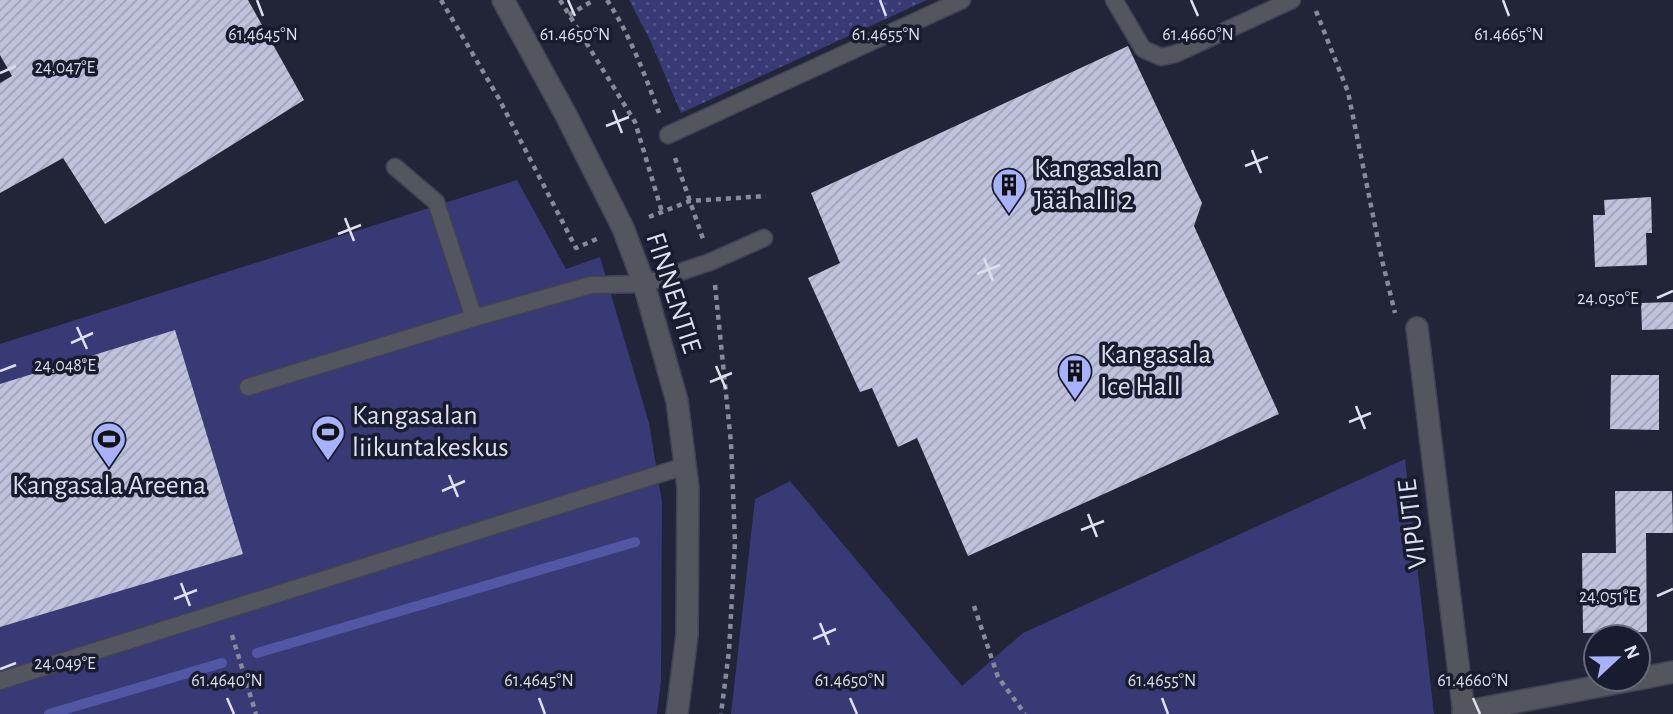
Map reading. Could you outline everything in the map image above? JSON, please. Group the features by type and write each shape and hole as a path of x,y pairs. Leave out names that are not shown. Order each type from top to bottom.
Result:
{"street":[{"name":"FINNENTIE","path":"503,0 566,115 623,228 644,284 677,401 688,488 687,635 677,714"},
{"name":"VIPUTIE","path":"1417,328 1464,713"},
{"path":"1652,676 1673,672"},
{"path":"1464,713 1582,690"}],"lane":[{"path":"668,135 962,0"},
{"path":"1114,0 1143,49 1161,57 1175,54 1292,0"},
{"path":"395,167 436,202 474,318"},
{"path":"248,387 591,285 644,284 710,262 764,238"},
{"path":"0,681 685,466"}],"path":[{"path":"441,0 498,97 576,248 690,201 766,195"},
{"path":"560,0 635,122 662,212"},
{"path":"569,15 594,0"},
{"path":"1312,0 1348,92 1382,260 1397,319"},
{"path":"710,262 714,278 731,443 735,541 729,650 721,714"},
{"path":"974,606 998,677 1025,714"},
{"path":"225,611 256,714"}],"shaded area":[{"path":"629,0 927,0 681,113 650,40"},
{"name":"Kangasalan liikuntakeskus","path":"517,180 566,269 600,257 649,423 662,502 661,681 657,714 0,714 0,344"},
{"path":"1405,459 1434,714 731,714 755,499 790,481 962,686 1023,633"}],"building":[{"path":"0,0 248,0 304,100 105,224 63,158 0,193 0,83 12,76 0,55"},
{"path":"1128,46 1202,203 1194,226 1279,414 968,556 917,438 898,447 872,388 860,392 808,278 840,263 811,193"},
{"path":"1651,197 1652,233 1646,233 1647,265 1595,267 1593,215 1605,215 1604,200"},
{"path":"1673,302 1673,329 1642,330 1641,303"},
{"name":"Kangasala Areena","path":"175,330 243,554 0,627 0,384"},
{"path":"1611,375 1659,375 1659,430 1610,429"},
{"path":"1615,491 1672,491 1673,533 1646,533 1647,623 1583,623 1582,553 1616,553"}],"waterway":[{"path":"257,653 635,542"},
{"path":"49,714 222,663"}],"place":[{"name":"Kangasalan Jäähalli 2","path":"1009,215"},
{"name":"Kangasala Ice Hall","path":"1075,401"},
{"name":"Kangasalan liikuntakeskus","path":"328,462"},
{"name":"Kangasala Areena","path":"109,469"}]}
